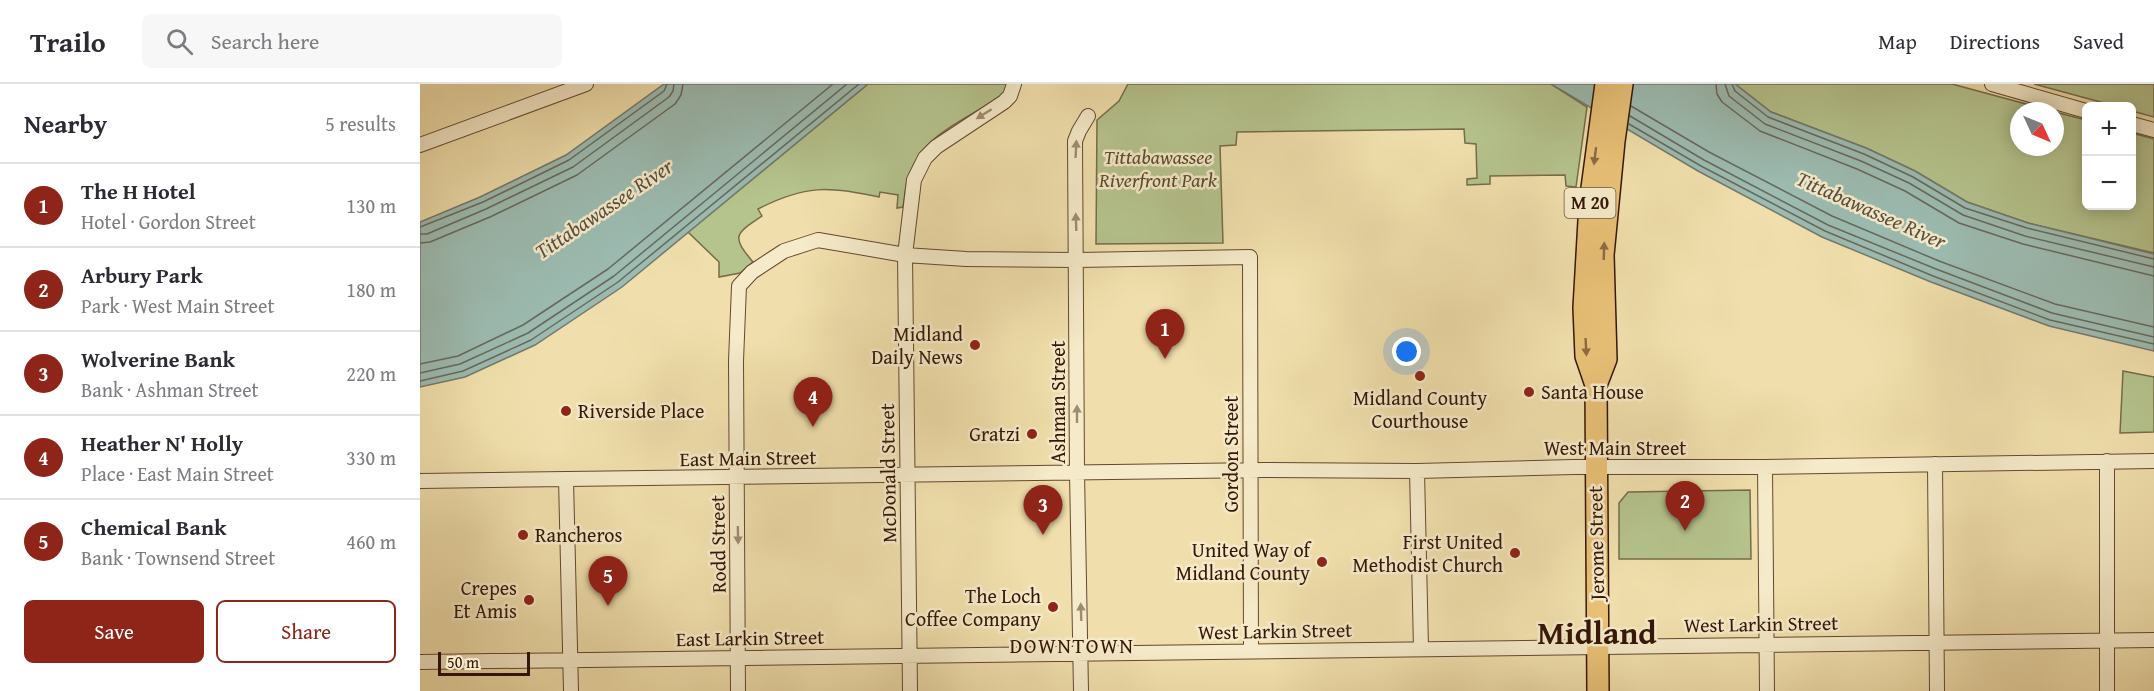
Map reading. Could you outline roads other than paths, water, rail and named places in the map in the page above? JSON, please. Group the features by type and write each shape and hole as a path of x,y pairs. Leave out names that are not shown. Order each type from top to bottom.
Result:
{"highway":[{"name":"M 20","path":"1595,309 1590,203 1606,84"},
{"name":"M 20","path":"1595,468 1596,385 1586,356 1604,255 1622,84"},
{"name":"Jerome Street","path":"1595,468 1598,691"}],"street":[{"path":"420,145 586,84"},
{"name":"McDonald Street","path":"910,691 905,255 914,180 925,158 947,138 1004,102 1010,96 1014,84"},
{"path":"1992,84 2082,110"},
{"name":"Ashman Street","path":"1081,691 1075,141 1088,116"},
{"path":"2136,125 2154,130"},
{"name":"Rodd Street","path":"738,691 736,361 739,286 763,264 784,251 818,240 905,255 966,259 1250,257"},
{"name":"Gordon Street","path":"1250,257 1251,651"},
{"path":"2107,461 2107,691"},
{"name":"West Main Street","path":"1077,472 1418,471 2154,461"},
{"path":"1935,464 1937,691"},
{"path":"1765,467 1767,691"},
{"path":"1418,471 1421,648"},
{"name":"East Main Street","path":"420,481 1077,472"},
{"path":"566,479 571,691"},
{"name":"West Larkin Street","path":"1081,653 2154,640"},
{"name":"East Larkin Street","path":"420,662 1081,653"}],"water":[{"name":"Tittabawassee River","path":"664,84 868,84 622,287 535,345 465,377 420,387 420,222 480,197 566,155"},
{"name":"Tittabawassee River","path":"1551,84 1735,84 1771,112 1866,148 1915,171 1967,202 2028,223 2154,254 2154,351 2049,326 1931,282 1822,237 1698,171"}],"place":[{"name":"Midland Daily News","path":"975,345"},
{"name":"The H Hotel","path":"1165,359"},
{"name":"Midland County Courthouse","path":"1420,376"},
{"name":"Santa House","path":"1529,392"},
{"name":"Riverside Place","path":"566,411"},
{"name":"Heather N' Holly","path":"813,427"},
{"name":"Gratzi","path":"1032,434"},
{"name":"Arbury Park","path":"1685,531"},
{"name":"Rancheros","path":"523,535"},
{"name":"Wolverine Bank","path":"1043,535"},
{"name":"First United Methodist Church","path":"1515,553"},
{"name":"United Way of Midland County","path":"1322,562"},
{"name":"Crepes Et Amis","path":"529,600"},
{"name":"Chemical Bank","path":"608,606"},
{"name":"The Loch Coffee Company","path":"1053,607"}],"district":[{"name":"Midland","path":"1597,633"},
{"name":"DOWNTOWN","path":"1072,646"}],"park label":[{"name":"Tittabawassee Riverfront Park","path":"1158,168"}]}
